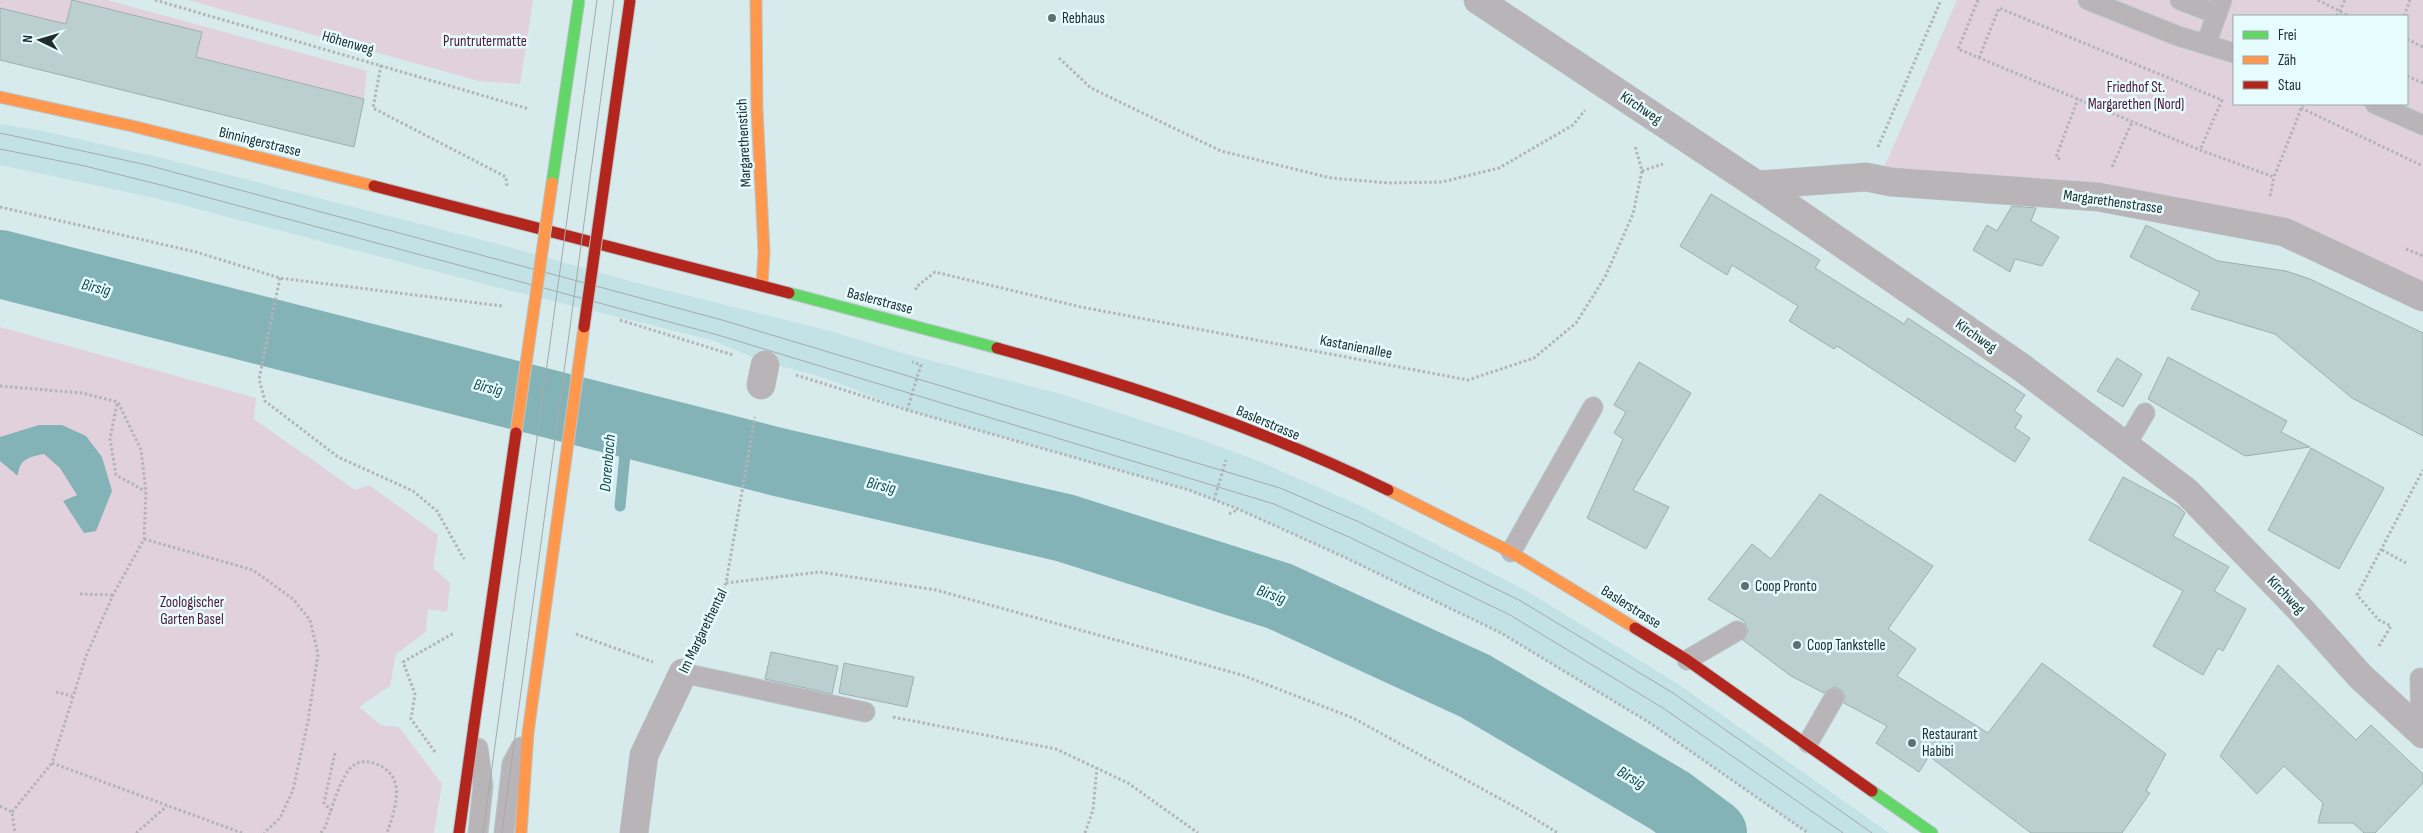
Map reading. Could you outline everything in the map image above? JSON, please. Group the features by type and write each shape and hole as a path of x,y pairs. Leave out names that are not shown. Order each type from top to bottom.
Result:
{"main road":[{"path":"459,833 579,0"},
{"path":"521,833 528,732 630,0"},
{"name":"Margarethenstich","path":"756,0 757,109 764,252 762,285"},
{"name":"Binningerstrasse","path":"0,97 132,126 513,220"},
{"name":"Baslerstrasse","path":"513,220 907,323 1064,367 1237,425 1372,483 1511,552 1687,660 1808,743 1932,833"}],"street":[{"name":"Kirchweg","path":"1478,0 1757,185 2021,367 2187,492 2300,609 2360,676 2422,733"},
{"name":"Margarethenstrasse","path":"1757,185 1866,178 1890,182 2098,196 2284,232 2423,297"},
{"name":"Im Margarethental","path":"634,833 644,755 683,673"}],"lane":[{"path":"2088,0 2178,36 2233,52"},
{"path":"2180,0 2220,7 2206,44"},
{"path":"2377,105 2423,125"},
{"path":"1511,552 1593,407"},
{"path":"2126,445 2145,413"},
{"path":"1687,660 1737,631"},
{"path":"683,673 865,712"},
{"path":"2420,678 2422,733"},
{"path":"1808,743 1834,698"},
{"path":"474,725 483,786 478,833"},
{"path":"504,833 512,764 528,732"}],"path":[{"name":"Höhenweg","path":"155,0 534,110"},
{"path":"1887,124 1941,0"},
{"path":"1978,0 1958,49 2200,150 2274,178 2302,106 2423,166"},
{"path":"2318,0 2338,14 2345,0"},
{"path":"2404,15 2410,0"},
{"path":"1979,58 1999,8 2213,96 2222,100 2200,150"},
{"path":"2408,40 2423,46"},
{"path":"1059,58 1091,88 1221,151 1332,178 1389,183 1442,182 1499,168 1573,125 1612,88"},
{"path":"381,65 373,108 506,177 509,195"},
{"path":"2408,76 2423,83"},
{"name":"Kastanienallee","path":"907,323 916,287 935,272 1081,307 1468,380 1478,377 1534,358 1576,323 1605,277 1633,214 1642,171 1612,88"},
{"path":"2064,160 2056,157 2078,99"},
{"path":"2110,169 2132,122"},
{"path":"0,207 196,252 280,278 504,306"},
{"path":"280,278 259,379 265,401 338,457 412,491 437,511 466,563"},
{"path":"611,320 763,375 908,410 1189,490 1238,509 1344,557 1501,633 1650,723 1808,833"},
{"path":"905,360 922,365 908,410"},
{"name":"Im Margarethental","path":"683,673 726,583 763,375"},
{"path":"0,386 82,392 118,402 141,450 146,492 144,539 113,595 86,656 52,763 12,812 15,833"},
{"path":"118,402 110,439 116,475 146,492"},
{"path":"1214,500 1226,460"},
{"path":"2379,620 2357,595 2423,470"},
{"path":"1229,514 1238,509"},
{"path":"144,539 253,570 293,598 310,620 318,654 308,721 294,790 280,818 264,833"},
{"path":"2382,550 2406,563"},
{"path":"726,583 820,572 936,590 1242,675 1353,718 1518,808 1558,833"},
{"path":"80,594 113,595"},
{"path":"571,632 683,673"},
{"path":"440,759 412,718 415,694 403,662 452,633 460,634"},
{"path":"56,692 72,696"},
{"path":"865,712 1056,749 1128,783 1198,833"},
{"path":"332,812 324,803 335,753"},
{"path":"321,833 332,812 346,774 353,765 364,761 376,764 391,773 397,787 396,805 387,833"},
{"path":"52,763 242,833"},
{"path":"1085,833 1093,810 1097,767"},
{"path":"0,806 12,812"},
{"path":"136,833 167,806"}],"shaded area":[{"path":"0,124 43,131 170,160 498,244 633,282 830,331 913,356 1061,394 1205,441 1258,461 1361,506 1523,589 1678,684 1889,833 1808,833 1650,723 1501,633 1344,557 1238,509 1189,490 907,410 825,378 759,360 712,340 496,287 159,199 0,165"},
{"path":"39,425 62,425 86,436 102,457 112,491 96,531 84,533 63,501 77,495 60,468 44,454 34,456 23,462 18,476 0,461 0,437"}],"green space":[{"path":"0,0 107,0 367,71 364,99 354,147 0,60"},
{"name":"Pruntrutermatte","path":"188,0 533,0 520,84 479,81"},
{"name":"Friedhof St. Margarethen (Nord)","path":"1957,0 2423,0 2423,293 2271,215 2061,181 1884,168"},
{"name":"Zoologischer Garten Basel","path":"0,327 256,398 254,419 355,490 369,485 438,535 433,568 450,583 447,612 428,609 426,632 396,654 390,686 359,707 381,725 399,727 442,784 434,833 0,833"}],"building":[{"path":"72,0 202,32 196,57 364,99 354,147 0,60 0,8 66,24"},
{"path":"1711,194 1820,260 1815,268 1904,324 1908,318 2025,395 2014,411 2022,416 2015,428 2030,438 2015,462 1837,346 1834,349 1789,321 1798,306 1732,265 1727,275 1680,246"},
{"path":"2012,206 2036,208 2031,221 2059,237 2042,266 2015,259 2010,272 1973,250 1987,225 1997,231"},
{"path":"2146,225 2218,261 2286,271 2310,279 2423,333 2423,436 2352,398 2275,334 2191,309 2200,292 2130,257"},
{"path":"2168,357 2287,421 2281,432 2310,447 2245,456 2148,399"},
{"path":"2117,358 2142,374 2123,407 2097,391"},
{"path":"1639,362 1691,393 1633,490 1669,507 1646,549 1587,518 1623,439 1614,433 1626,412 1614,405"},
{"path":"2311,448 2384,488 2339,569 2268,530"},
{"path":"2123,477 2179,507 2185,513 2173,536 2229,567 2214,591 2246,609 2223,651 2218,648 2203,675 2153,646 2183,591 2089,540"},
{"path":"1820,494 1933,566 1888,629 1916,649 1897,676 1988,733 2042,663 2166,754 2146,791 2150,793 2122,833 2031,833 1929,756 1919,772 1876,743 1887,726 1844,703 1844,693 1840,689 1834,687 1824,693 1791,676 1743,640 1748,631 1744,621 1708,599 1752,544 1771,559"},
{"path":"771,652 838,666 832,694 765,679"},
{"path":"844,663 914,677 907,707 839,693"},
{"path":"2278,665 2356,740 2371,725 2423,774 2423,783 2375,833 2364,833 2353,823 2318,823 2323,803 2284,766 2257,794 2220,756"}],"waterway":[{"name":"Birsig","path":"0,264 778,462 1065,528 1279,596 1475,686 1670,801 1713,833"},
{"name":"Dorenbach","path":"620,506 628,423"}],"tram line":[{"path":"483,833 597,0"},
{"path":"502,833 614,0"},
{"path":"0,133 147,165 722,320 1280,488 1359,522 1519,600 1673,693 1872,833"},
{"path":"0,149 85,166 165,186 718,335 1274,504 1351,538 1510,615 1663,708 1843,833"}],"traffic: fast":[{"path":"552,183 579,0"},
{"path":"789,293 997,348"},
{"path":"1872,791 1932,833"}],"traffic: slow":[{"path":"756,0 757,109 764,252 762,285"},
{"path":"0,97 132,126 374,186"},
{"path":"516,433 552,183"},
{"path":"528,733 584,327"},
{"path":"1388,490 1511,552 1635,628"},
{"path":"521,833 528,733"}],"traffic: jam":[{"path":"584,327 630,0"},
{"path":"374,186 789,293"},
{"path":"997,348 1097,377 1196,410 1293,447 1388,490"},
{"path":"474,725 516,433"},
{"path":"1635,628 1687,660 1872,791"},
{"path":"459,833 474,725"}],"place":[{"name":"Rebhaus","path":"1052,18"},
{"name":"Coop Pronto","path":"1745,586"},
{"name":"Coop Tankstelle","path":"1797,645"},
{"name":"Restaurant Habibi","path":"1912,743"}]}
